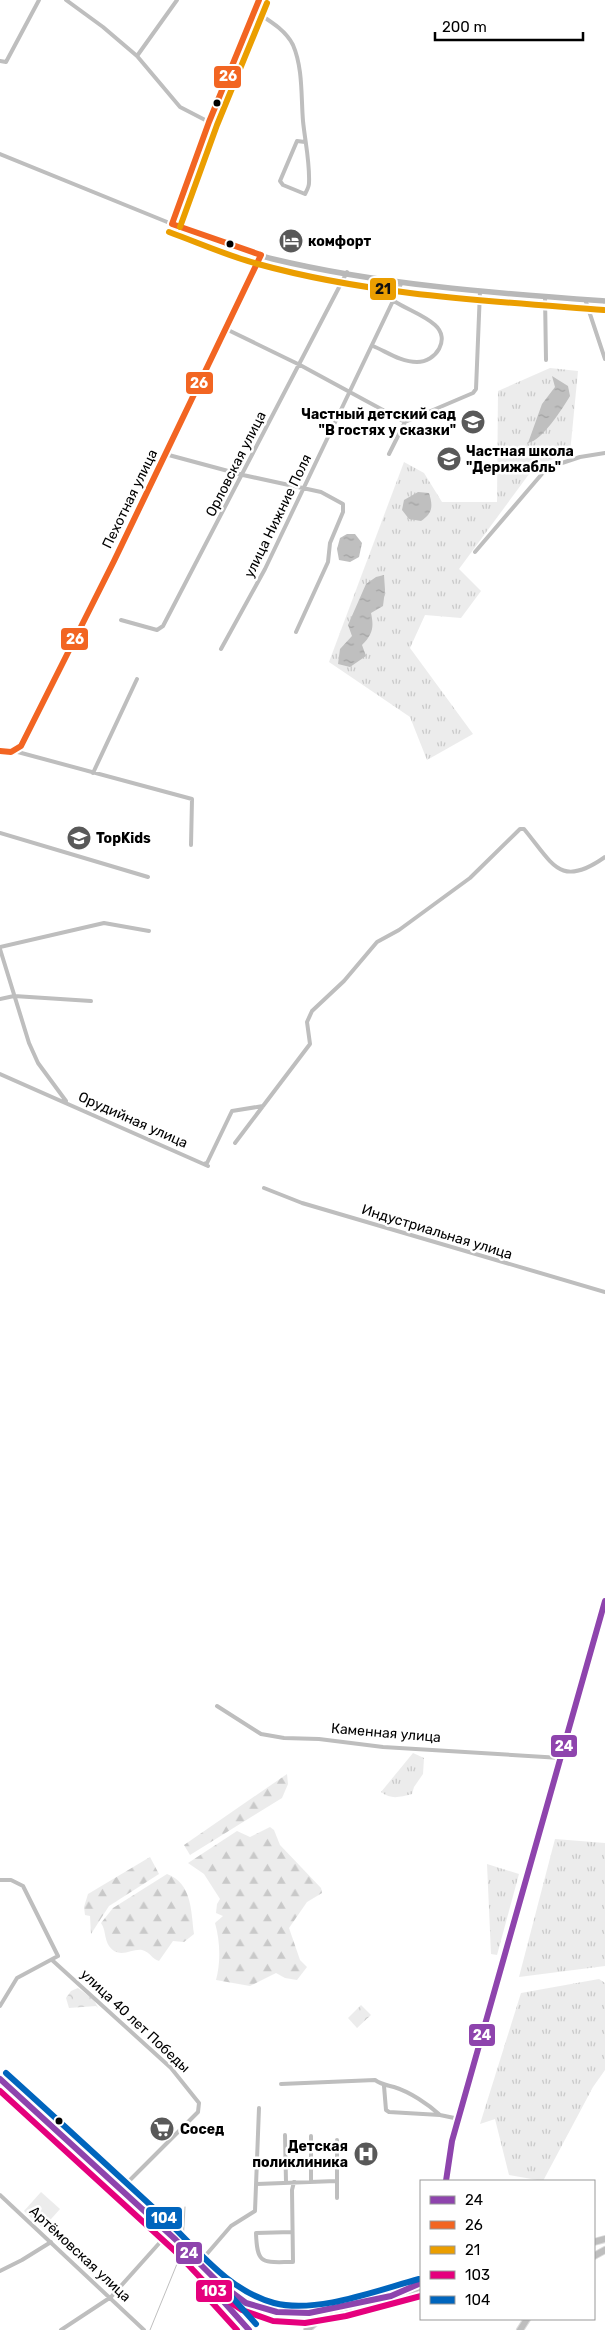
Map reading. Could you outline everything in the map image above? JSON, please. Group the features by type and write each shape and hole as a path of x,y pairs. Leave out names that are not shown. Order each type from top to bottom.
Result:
{"main road":[{"path":"0,2079 118,2192 182,2258 247,2330"},
{"path":"0,2088 182,2246 228,2292 246,2302 264,2310 296,2314 341,2308 420,2287"},
{"path":"307,2330 321,2318 341,2308"}],"street":[{"path":"0,61 6,62 39,0"},
{"path":"66,0 138,56 180,107 209,122"},
{"path":"138,56 177,0"},
{"path":"172,224 209,122 253,10 259,0"},
{"path":"253,10 279,27 292,44 298,64 309,185 305,194 283,185 280,181 297,141 305,142"},
{"path":"0,154 172,224 261,255 402,282 480,291 605,301"},
{"name":"Пехотная улица","path":"14,751 21,746 69,652 261,255"},
{"name":"Орловская улица","path":"121,620 157,630 163,626 347,272"},
{"name":"улица Нижние Поля","path":"221,649 265,569 351,393 402,282"},
{"path":"389,454 405,422 473,393 476,384 480,291"},
{"path":"545,296 546,360"},
{"path":"585,299 605,358"},
{"path":"373,346 404,360 418,362 431,358 438,352 442,342 442,334 435,324 394,301"},
{"path":"226,329 300,364 405,422"},
{"path":"475,552 547,468 580,457 605,453"},
{"path":"165,454 243,475 303,488 335,498 344,508 330,543 328,562 296,632"},
{"path":"93,773 137,680"},
{"path":"0,751 5,753 14,751 192,800 191,845"},
{"path":"235,1143 310,1044 307,1022 312,1011 344,981 377,942 399,930 470,878 520,830 524,829 557,867 564,872 580,872 605,857"},
{"path":"0,833 53,851 148,877"},
{"path":"0,948 104,923 150,931"},
{"name":"Орудийная улица","path":"0,948 29,1043 38,1063 67,1103 206,1165 232,1111 263,1106"},
{"path":"0,999 14,996 91,1001"},
{"path":"0,1074 67,1103"},
{"name":"Индустриальная улица","path":"264,1188 302,1203 605,1292"},
{"path":"446,2180 450,2151 605,1601"},
{"name":"Каменная улица","path":"217,1706 261,1734 284,1738 319,1739 383,1747 561,1758"},
{"path":"0,1880 11,1880 23,1886 58,1956 17,1978 0,2006"},
{"name":"улица 40 лет Победы","path":"52,1960 171,2068 193,2093 199,2103 198,2112 118,2192"},
{"path":"281,2084 376,2080 384,2086 402,2091 431,2107 440,2115"},
{"path":"384,2086 386,2110 389,2112 440,2115 459,2120"},
{"path":"201,2265 231,2226 255,2211 259,2108"},
{"path":"285,2135 286,2182"},
{"path":"311,2136 311,2181"},
{"path":"337,2140 337,2198"},
{"path":"257,2184 336,2181"},
{"path":"292,2232 256,2233 257,2253 261,2260 293,2262 294,2182"},
{"name":"Артёмовская улица","path":"0,2195 111,2297 143,2330"},
{"path":"62,2330 111,2297 163,2239"},
{"path":"0,2271 51,2242"},
{"path":"410,2290 420,2284"}],"green space":[{"path":"550,368 578,371 570,453 535,466 459,569 481,591 461,618 425,615 410,648 473,734 427,760 410,717 329,662 404,462 424,473 442,502 497,502 498,391"},
{"path":"413,1753 424,1758 423,1774 414,1787 412,1794 399,1797 385,1795 381,1792"},
{"path":"287,1774 288,1784 282,1798 190,1855 184,1845"},
{"path":"270,1827 274,1830 280,1845 321,1888 322,1893 307,1902 289,1928 300,1960 307,1967 297,1980 285,1978 276,1973 250,1986 216,1980 219,1966 219,1951 215,1923 223,1916 216,1913 217,1904 220,1899 204,1874 188,1863 237,1831 250,1837"},
{"path":"555,1839 605,1843 605,1966 519,1977"},
{"path":"150,1857 159,1874 109,1906 91,1934 90,1916 85,1915 84,1907 88,1894"},
{"path":"487,1864 519,1874 497,1955 491,1954"},
{"path":"167,1874 175,1878 186,1891 191,1907 194,1934 184,1942 173,1941 159,1961 142,1950 121,1953 113,1950 107,1943 101,1923 113,1908"},
{"path":"599,1979 605,1983 605,2070 593,2087 544,2180 509,2175 495,2119 480,2124 521,1993"},
{"path":"78,1988 94,2000 98,2008 96,2006 69,2008 66,1998 71,1991"},
{"path":"361,2005 371,2015 357,2028 348,2018"},
{"path":"41,2192 60,2209 43,2228 24,2211"}],"water":[{"path":"552,376 568,386 570,396 546,430 534,441 528,443 542,404 555,387"},
{"path":"418,492 429,493 431,502 430,512 421,521 409,519 402,510 404,500"},
{"path":"347,534 355,534 362,543 359,557 350,562 339,560 337,549 340,538"},
{"path":"384,575 383,606 371,613 372,630 362,645 366,656 350,667 338,664 340,649 352,636 348,625 366,584 376,577"}],"waterway":[{"path":"183,2243 185,2207"},
{"path":"150,2330 179,2259"}],"transit line":[{"name":"26","path":"172,224 209,122 259,0"},
{"name":"21","path":"180,227 217,125 267,3"},
{"name":"26","path":"172,224 261,255"},
{"name":"21","path":"169,232 247,261 300,275 343,283 430,295 604,310"},
{"name":"26","path":"0,751 11,752 21,746 114,561 261,255"},
{"name":"24","path":"446,2180 452,2141 605,1601"},
{"name":"104","path":"6,2073 159,2213 212,2266 226,2278 257,2297 291,2306 328,2303 419,2279"},
{"name":"24","path":"0,2079 176,2240 218,2282 246,2303 277,2312 309,2313 391,2296 420,2283"},
{"name":"103","path":"0,2091 176,2252 213,2291 242,2310 273,2321 305,2323 346,2316 420,2296"},
{"name":"104","path":"221,2285 256,2324"},
{"name":"24","path":"214,2291 249,2330"},
{"name":"103","path":"207,2297 237,2330"}],"place":[{"name":"комфорт","path":"291,241"},
{"name":"Частный детский сад \"В гостях у сказки\"","path":"473,422"},
{"name":"Частная школа \"Дерижабль\"","path":"449,459"},
{"name":"TopKids","path":"79,838"},
{"name":"Сосед","path":"162,2129"},
{"name":"Детская поликлиника","path":"366,2154"}]}
